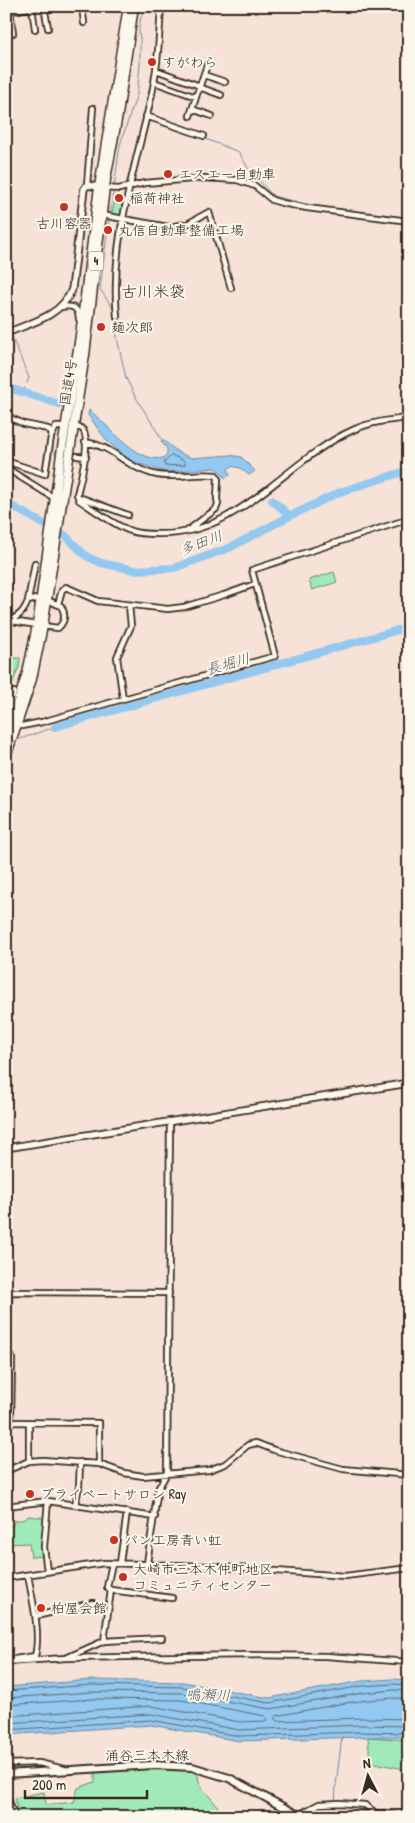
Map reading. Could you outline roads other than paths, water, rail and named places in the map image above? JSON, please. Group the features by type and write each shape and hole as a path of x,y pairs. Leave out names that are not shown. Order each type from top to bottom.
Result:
{"highway":[{"name":"国道4号","path":"6,757 11,725 36,662 70,427 85,355 107,216 108,188 128,6"},
{"name":"国道4号","path":"70,427 79,343 108,188 134,6"}],"main road":[{"name":"涌谷三本木線","path":"6,1774 153,1765 192,1767 229,1778 298,1815 308,1817"},
{"path":"349,1817 377,1814 396,1817"}],"street":[{"path":"14,33 8,11 40,6"},
{"path":"44,6 48,28"},
{"path":"82,6 84,23"},
{"path":"117,317 116,282 119,244 128,188 154,82 161,6"},
{"path":"33,7 35,29"},
{"path":"190,116 206,65"},
{"path":"156,70 221,95"},
{"path":"204,75 225,82"},
{"path":"154,82 196,97"},
{"path":"6,333 50,315 62,307 70,296 84,191 87,186 93,108"},
{"path":"192,109 212,116"},
{"path":"146,116 204,136"},
{"path":"87,186 128,188 145,183 204,178 237,180 255,186 272,200 282,203 409,222"},
{"path":"107,216 168,227 187,224 209,212 231,288"},
{"path":"62,307 72,306 78,312 79,343"},
{"path":"6,416 24,424 48,429 52,434"},
{"path":"77,497 127,530 168,534 187,532 218,522 234,514 301,462 353,430 378,422 409,418"},
{"path":"6,461 45,474 48,451 52,434 56,427 82,429 86,457 77,497"},
{"path":"85,442 106,447 137,468 148,473 176,476 216,475 218,478 216,498 218,504 216,509 187,530 187,532"},
{"path":"48,451 54,452"},
{"path":"77,456 86,457"},
{"path":"6,468 51,496"},
{"path":"77,497 128,515"},
{"path":"14,692 11,725 22,726 275,656 254,584 252,570 409,519"},
{"path":"8,620 25,610 35,563"},
{"path":"58,604 62,590 66,587 98,601 168,609 184,607 254,584"},
{"path":"28,601 36,599"},
{"path":"8,620 53,629 58,628 62,625 65,615 61,606 52,602"},
{"path":"123,699 117,657 131,626 129,605"},
{"path":"6,1148 409,1083"},
{"path":"147,1564 158,1489 167,1473 170,1122"},
{"path":"99,1464 99,1423 9,1422 12,1359 8,1351 8,1292 169,1293"},
{"path":"29,1423 29,1461"},
{"path":"6,1471 29,1461 99,1464 130,1475 143,1476 218,1468 231,1460 248,1445 256,1443 274,1450 343,1469 409,1475"},
{"path":"75,1505 80,1463"},
{"path":"6,1506 48,1501 155,1516"},
{"path":"47,1572 44,1547 48,1501"},
{"path":"120,1563 127,1512"},
{"path":"112,1563 107,1587 111,1590 172,1598"},
{"path":"6,1578 112,1563 207,1566 345,1576 409,1568"},
{"path":"6,1661 10,1658 35,1656 36,1616 28,1575"},
{"path":"104,1641 111,1590"},
{"path":"36,1616 93,1604"},
{"path":"66,1658 104,1641 162,1638"},
{"path":"6,1661 66,1658 248,1655 326,1656 409,1662"},
{"path":"6,1764 39,1764 68,1769"},
{"path":"6,1794 14,1814 9,1817"},
{"path":"298,1815 319,1804 340,1803 365,1805 377,1814"}],"water":[{"path":"89,410 123,441 143,455 163,458 167,454 167,449 161,441 163,440 179,453 192,458 230,455 241,457 255,471 249,475 240,468 232,466 228,469 230,475 225,478 215,468 166,472 139,464 130,460 107,441 88,415"},
{"name":"鳴瀬川","path":"92,1680 183,1682 269,1698 362,1681 409,1680 409,1737 239,1741 151,1725 6,1735 6,1687"}],"waterway":[{"path":"110,215 120,145 137,94 140,66 139,26 145,6"},
{"path":"203,138 239,152 248,168 273,196 309,205 409,218"},
{"path":"109,219 100,289 114,310 117,338 126,378 163,441"},
{"path":"6,323 8,328"},
{"path":"11,335 29,378 27,383"},
{"path":"6,387 62,405"},
{"path":"23,393 25,388"},
{"name":"多田川","path":"6,503 66,536 86,556 101,563 135,570 174,568 229,548 340,492 409,470"},
{"path":"272,500 290,516"},
{"name":"長堀川","path":"55,727 409,627"},
{"path":"14,741 55,727"},
{"path":"176,1475 205,1473 225,1467 253,1446 342,1471 370,1474"},
{"path":"118,1473 139,1478"},
{"path":"389,1475 409,1478"},
{"path":"342,1737 335,1810 338,1813 347,1815"}],"tunnel":[{"path":"54,452 77,456"}],"place":[{"name":"すがわら","path":"152,62"},
{"name":"エスエー自動車","path":"168,174"},
{"name":"稲荷神社","path":"119,198"},
{"name":"古川容器","path":"64,207"},
{"name":"丸信自動車整備工場","path":"108,230"},
{"name":"麺次郎","path":"101,327"},
{"name":"プライベートサロン Ray","path":"30,1494"},
{"name":"パン工房青い虹","path":"114,1540"},
{"name":"大崎市三本木仲町地区 コミュニティセンター","path":"123,1577"},
{"name":"柏屋会館","path":"41,1608"}],"district":[{"name":"古川米袋","path":"153,291"}]}
